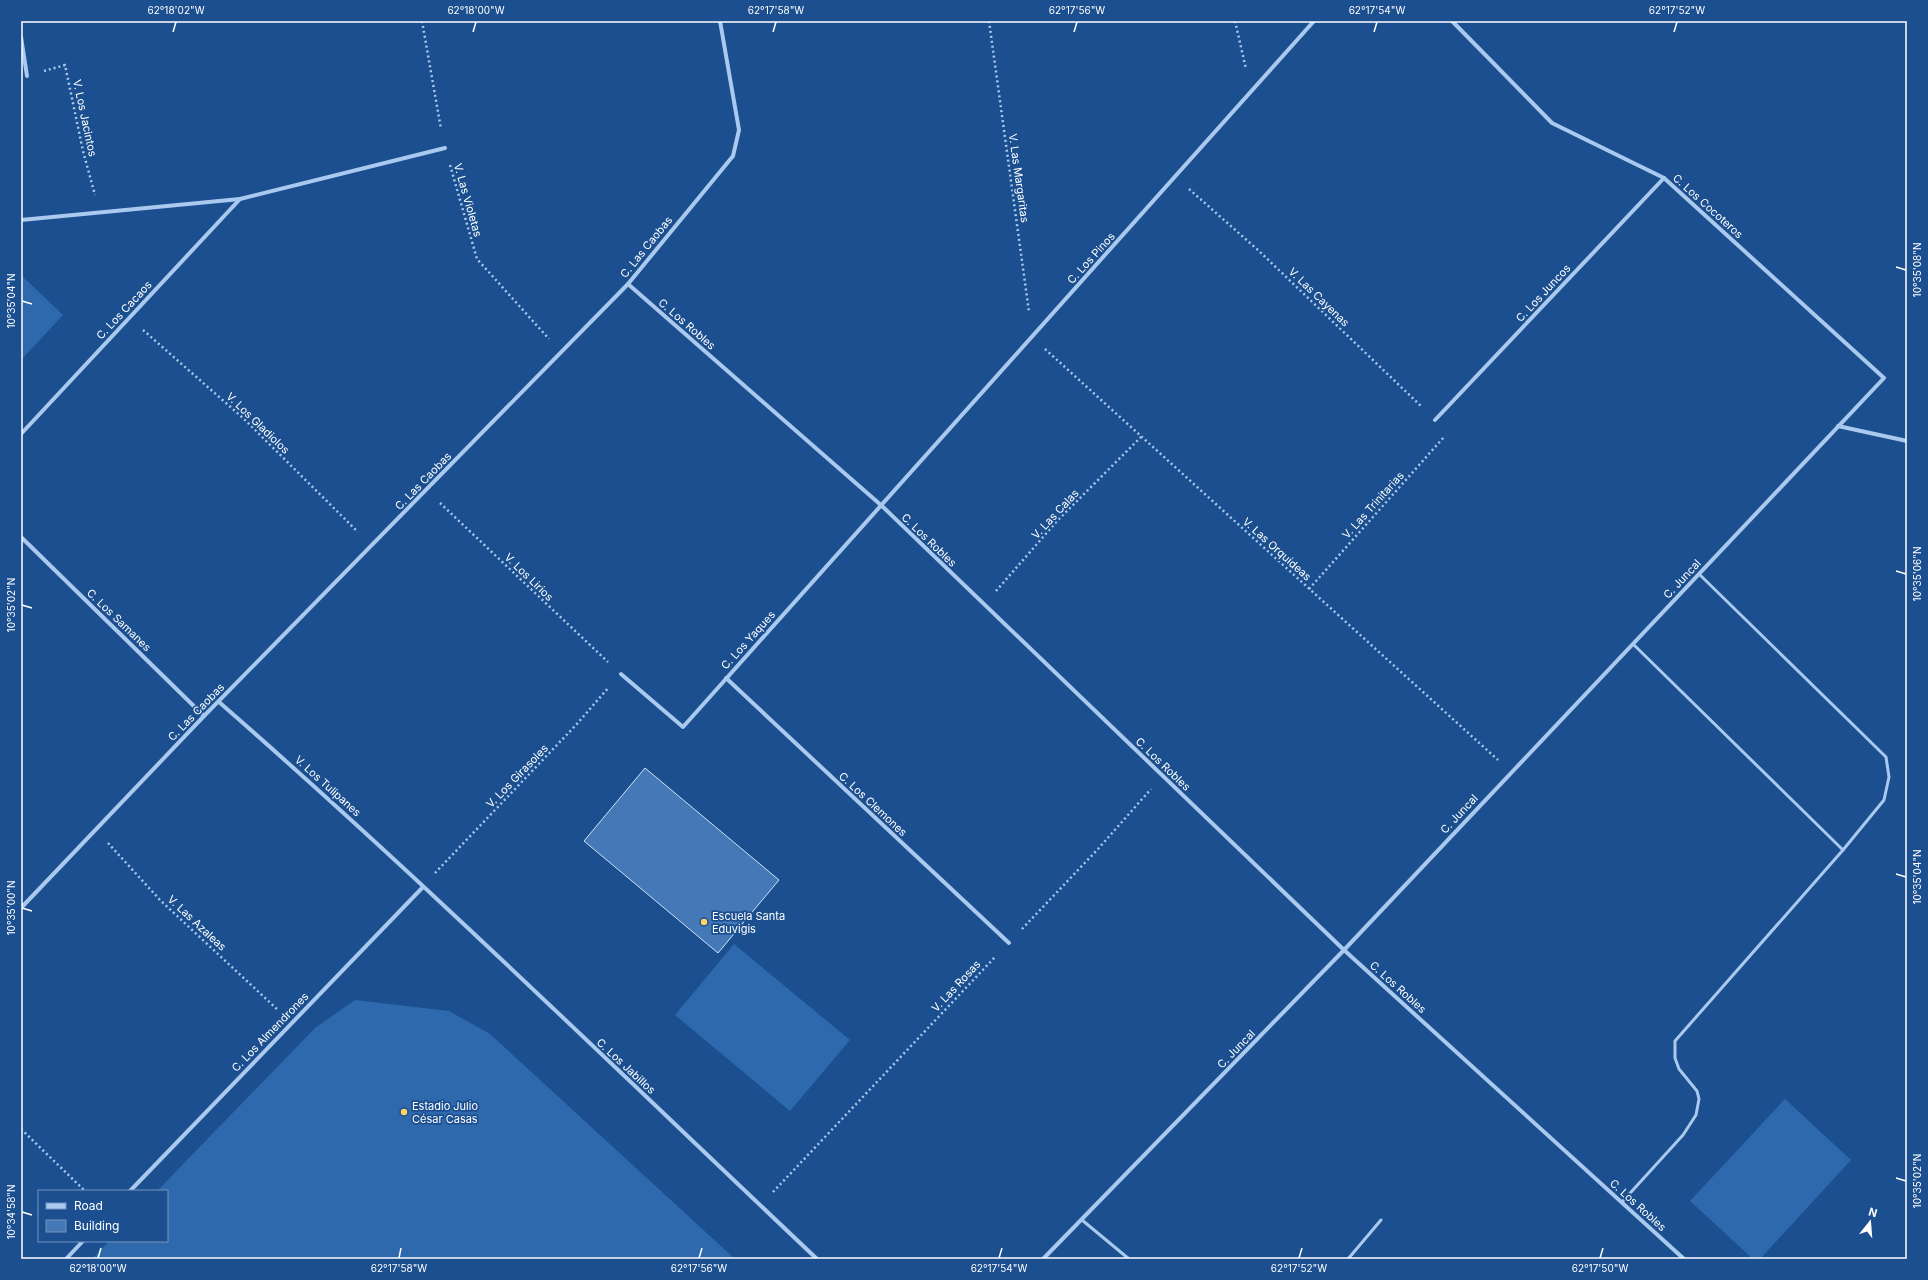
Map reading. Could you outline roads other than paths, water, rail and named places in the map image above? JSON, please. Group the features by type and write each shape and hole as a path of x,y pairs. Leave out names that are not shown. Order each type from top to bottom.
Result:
{"street":[{"name":"C. Las Caobas","path":"21,908 204,716 628,284 733,156 739,130 720,21"},
{"name":"C. Los Pinos","path":"882,506 1314,21"},
{"name":"C. Los Cocoteros","path":"1452,21 1552,122 1664,178 1884,378"},
{"path":"21,37 27,76"},
{"path":"21,220 240,199 445,148"},
{"name":"C. Los Juncos","path":"1435,420 1664,178"},
{"name":"C. Los Cacaos","path":"21,434 240,199"},
{"name":"C. Los Robles","path":"628,284 882,506 1344,950 1684,1259"},
{"name":"C. Juncal","path":"1043,1259 1344,950 1884,378"},
{"path":"1838,426 1907,441"},
{"name":"C. Los Yaques","path":"621,674 683,726 882,506"},
{"name":"C. Los Samanes","path":"21,537 204,716"},
{"name":"C. Los Clemones","path":"726,678 1009,943"},
{"name":"V. Los Tulipanes","path":"219,702 307,779 423,887"},
{"name":"C. Los Almendrones","path":"131,1190 423,887"},
{"name":"C. Los Jabillos","path":"423,887 817,1259"},
{"path":"66,1259 82,1242"}],"lane":[{"path":"1622,1202 1683,1135 1696,1115 1699,1099 1697,1091 1679,1069 1675,1058 1675,1041 1843,850 1884,800 1889,777 1886,757 1698,574"},
{"path":"1633,644 1843,850"},
{"path":"1082,1220 1129,1259"},
{"path":"1348,1259 1381,1220"}],"place":[{"name":"Escuela Santa Eduvigis","path":"704,922"},
{"name":"Estadio Julio César Casas","path":"404,1112"}]}
